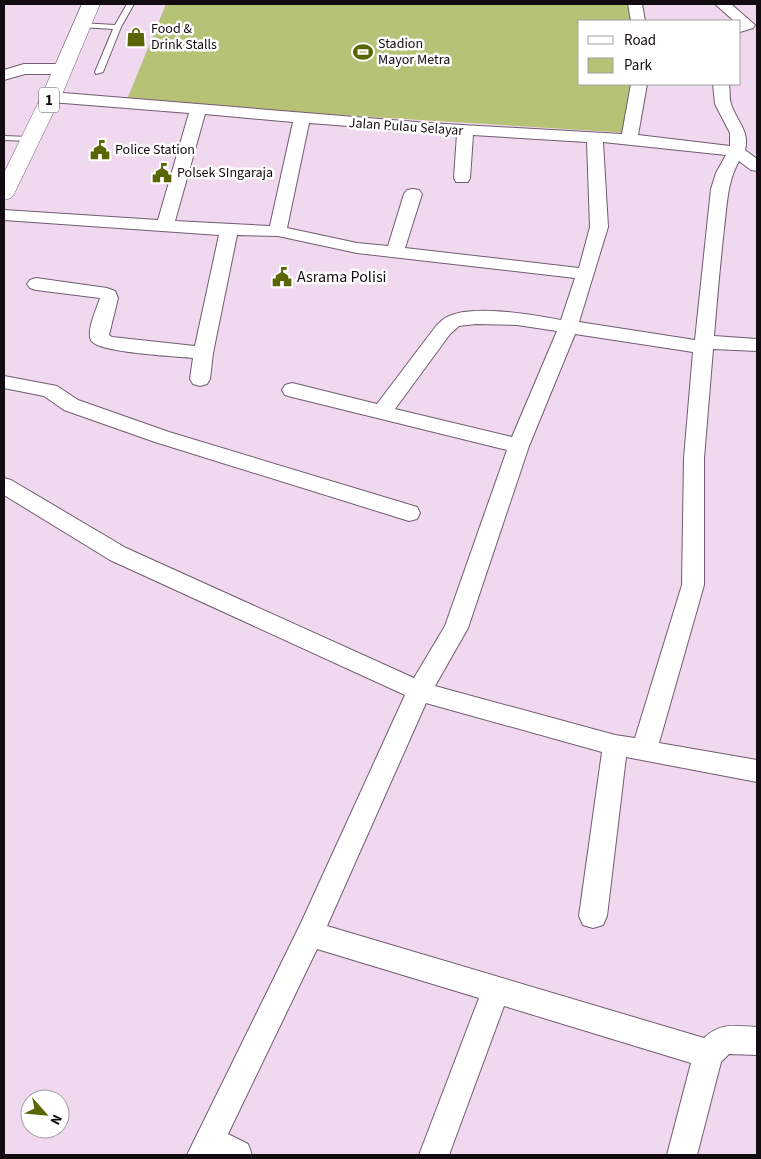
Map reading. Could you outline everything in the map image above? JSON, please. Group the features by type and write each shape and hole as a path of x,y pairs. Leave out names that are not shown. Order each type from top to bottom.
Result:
{"highway":[{"name":"1","path":"4,194 51,97 91,4"}],"street":[{"path":"635,4 638,20"},
{"path":"722,4 739,20"},
{"path":"4,75 24,69 63,69"},
{"path":"629,139 639,85"},
{"path":"644,751 693,585 694,458 710,270 720,189 724,174 736,152 739,142 738,133 723,104 721,85"},
{"name":"Jalan Pulau Selayar","path":"51,97 465,131 629,139 736,152 757,166"},
{"path":"165,226 198,110"},
{"path":"278,231 302,119"},
{"path":"462,178 465,131"},
{"path":"237,1155 206,1148 310,934 419,691 456,628 519,446 559,345 568,328 599,227 595,138"},
{"path":"395,251 413,194"},
{"path":"4,215 229,230 278,231 358,248 586,274"},
{"path":"200,379 203,353 229,230"},
{"path":"36,284 100,292 108,295 109,298 99,331 99,338 107,343 203,353"},
{"path":"383,411 443,330 452,322 499,318 703,345 757,345"},
{"path":"4,382 50,391 71,405 162,437 409,513"},
{"path":"292,390 519,446"},
{"path":"4,485 118,554 419,691 615,745 757,771"},
{"path":"593,916 615,745"},
{"path":"310,934 708,1054"},
{"path":"434,1155 496,990"},
{"path":"682,1155 708,1054 724,1040 757,1041"}],"lane":[{"path":"99,72 117,27 130,4"},
{"path":"81,24 117,27"},
{"path":"4,138 29,139"}],"green space":[{"name":"Stadion Mayor Metra","path":"166,4 633,4 635,20 578,20 578,85 635,85 630,133 126,102"}],"place":[{"name":"Food & Drink Stalls","path":"136,37"},
{"name":"Stadion Mayor Metra","path":"363,52"},
{"name":"Police Station","path":"100,150"},
{"name":"Polsek SIngaraja","path":"162,173"},
{"name":"Asrama Polisi","path":"282,277"}]}
